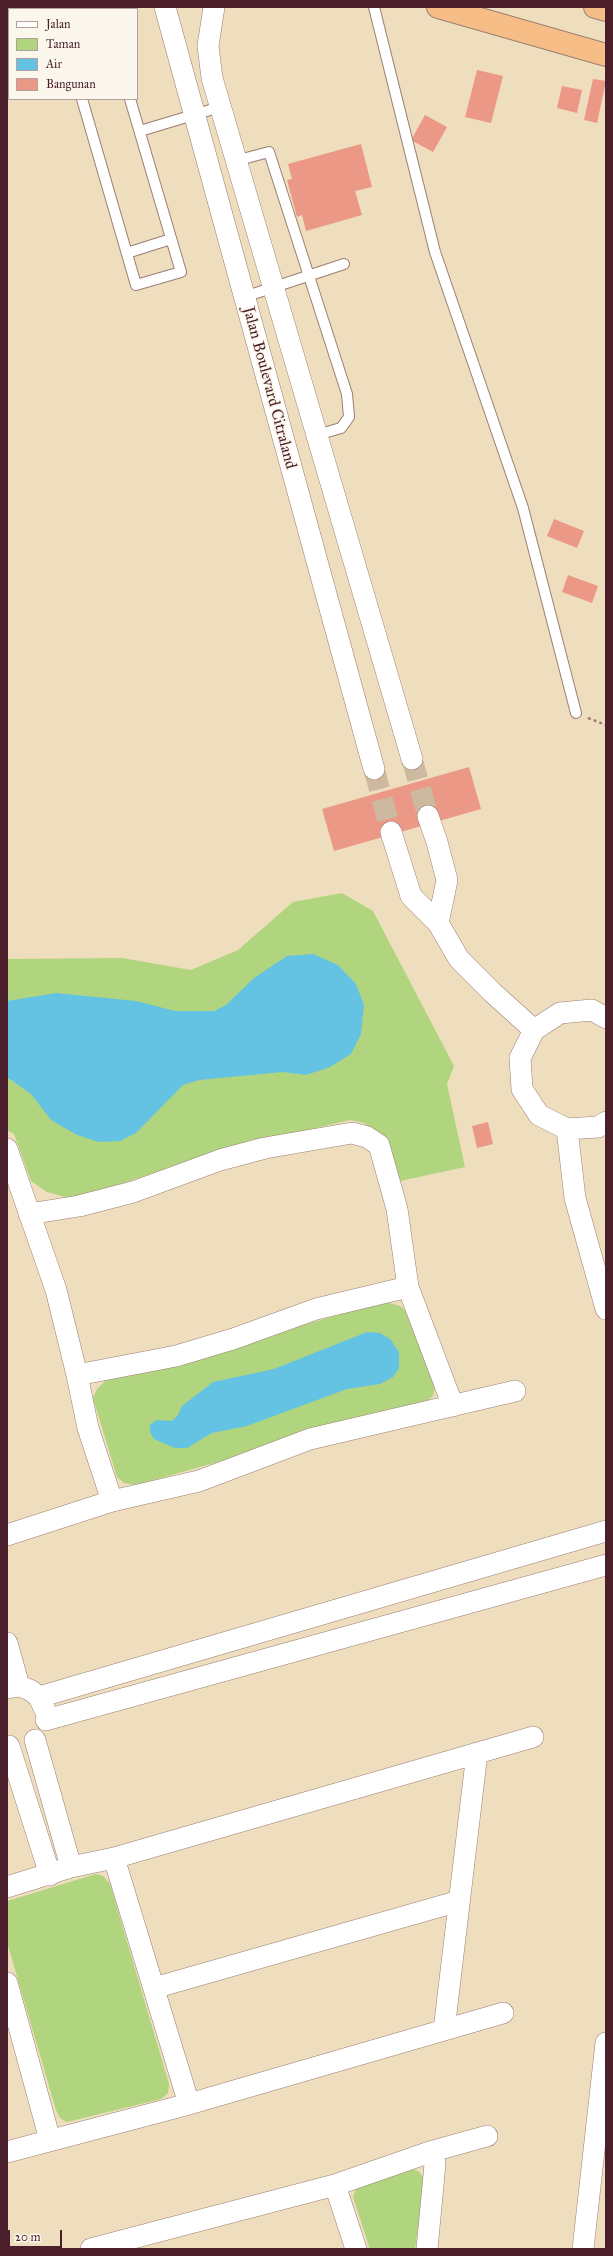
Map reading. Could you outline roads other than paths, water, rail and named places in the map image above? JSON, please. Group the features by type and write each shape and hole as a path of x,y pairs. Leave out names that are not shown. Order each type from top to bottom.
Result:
{"highway":[{"path":"438,7 606,55"},
{"path":"595,7 606,10"}],"street":[{"name":"Jalan Boulevard Citraland","path":"165,7 193,115 374,769"},
{"name":"Jalan Boulevard Citraland","path":"214,7 208,46 212,78 235,161 274,288 412,759"},
{"path":"428,816 437,842 447,880 438,923"},
{"path":"391,832 411,896 438,923 459,959 492,993 534,1030"},
{"path":"606,1018 592,1010 560,1012 534,1030 520,1058 522,1089 539,1115 566,1129 598,1127 606,1122"},
{"path":"566,1129 575,1198 606,1309"},
{"path":"28,1214 79,1206 133,1192 220,1160 266,1148 352,1133 367,1137 379,1145 397,1209 408,1287 453,1406"},
{"path":"7,1149 28,1214 56,1290 77,1375 88,1428 112,1502"},
{"path":"77,1375 176,1356 233,1339 316,1309 408,1287"},
{"path":"7,1535 112,1502 199,1481 310,1438 515,1391"},
{"path":"39,1697 606,1531"},
{"path":"513,1559 522,1588"},
{"path":"46,1720 606,1565"},
{"path":"7,1643 13,1687 30,1690 39,1697 45,1708 46,1720 35,1740 23,1746 8,1745 50,1875"},
{"path":"7,1887 50,1875 71,1867 114,1858 533,1737"},
{"path":"35,1740 71,1867"},
{"path":"444,2030 477,1753"},
{"path":"114,1858 189,2104"},
{"path":"154,1988 459,1901"},
{"path":"7,1983 13,2025 50,2140"},
{"path":"7,2152 189,2104 503,2013"},
{"path":"584,2249 602,2110 606,2043"},
{"path":"91,2249 335,2185 433,2151 487,2136"},
{"path":"427,2249 435,2164 433,2151"},
{"path":"335,2185 356,2249"}],"lane":[{"path":"374,7 435,252 523,508 576,713"},
{"path":"82,100 136,285 181,272 130,100"},
{"path":"140,131 220,107"},
{"path":"235,161 269,152 347,394 349,417 341,428 317,435"},
{"path":"127,252 171,239"},
{"path":"244,297 344,264"}],"water":[{"path":"313,954 338,965 356,984 364,1005 361,1034 351,1054 330,1067 306,1075 283,1072 199,1080 183,1085 136,1133 120,1141 99,1142 77,1135 51,1120 31,1094 7,1077 7,1001 56,993 136,1001 175,1011 214,1011 226,1005 254,978 287,956"},
{"path":"367,1332 380,1333 390,1339 399,1352 399,1368 393,1377 380,1384 347,1389 247,1426 212,1433 187,1448 175,1448 154,1439 150,1432 150,1425 156,1420 172,1421 178,1415 182,1406 213,1382 274,1369"}],"tunnel":[{"path":"412,759 428,816"},
{"path":"374,769 391,832"}]}
